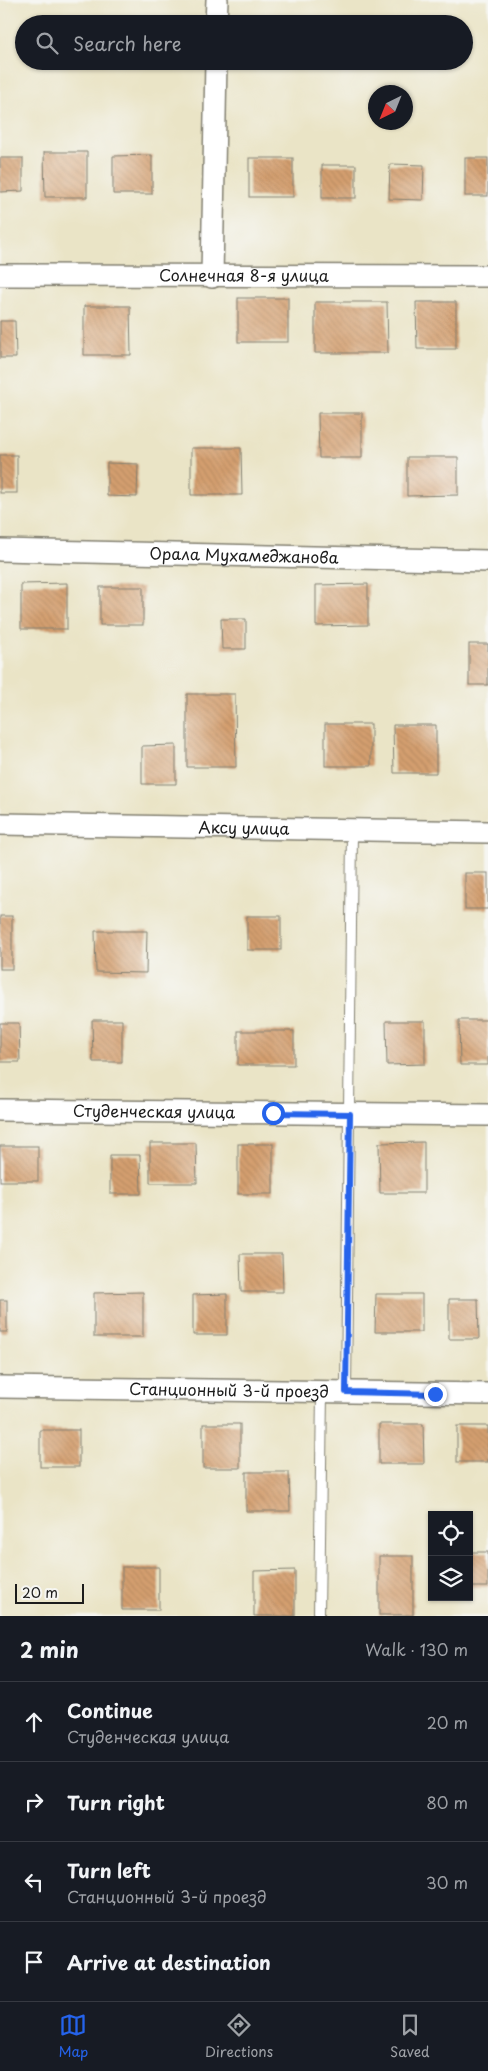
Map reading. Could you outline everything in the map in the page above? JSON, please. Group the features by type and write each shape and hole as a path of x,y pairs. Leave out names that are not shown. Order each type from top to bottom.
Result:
{"street":[{"path":"216,15 217,0"},
{"path":"212,277 216,70"},
{"name":"Солнечная 8-я улица","path":"0,275 212,277 488,276"},
{"name":"Орала Мухамеджанова","path":"0,550 488,561"},
{"name":"Аксу улица","path":"0,824 488,832"},
{"name":"Студенческая улица","path":"0,1110 488,1115"},
{"name":"Станционный 3-й проезд","path":"0,1387 488,1394"}],"lane":[{"path":"346,1392 352,830"},
{"path":"319,1616 322,1392"}],"building":[{"path":"44,152 87,152 87,197 45,197"},
{"path":"152,155 152,194 113,194 113,156"},
{"path":"0,158 23,158 23,191 0,192"},
{"path":"249,158 293,158 293,197 249,197"},
{"path":"465,158 488,158 488,196 465,196"},
{"path":"390,164 424,165 423,200 389,199"},
{"path":"322,165 356,165 356,198 322,198"},
{"path":"238,298 288,298 288,342 238,342"},
{"path":"315,302 387,302 388,353 315,353"},
{"path":"416,302 456,302 456,349 417,349"},
{"path":"84,306 130,306 131,355 84,355"},
{"path":"0,321 15,321 16,358 0,358"},
{"path":"318,413 362,413 362,458 319,458"},
{"path":"191,448 241,448 242,495 191,495"},
{"path":"0,455 17,455 17,493 0,493"},
{"path":"407,457 458,457 458,495 407,496"},
{"path":"107,463 138,464 137,497 107,496"},
{"path":"67,583 67,629 21,629 21,584"},
{"path":"368,584 368,625 316,626 316,585"},
{"path":"100,587 143,587 143,625 100,625"},
{"path":"221,619 246,619 246,649 222,649"},
{"path":"469,644 488,644 488,685 469,685"},
{"path":"187,694 235,694 236,767 187,767"},
{"path":"325,724 371,724 371,766 325,766"},
{"path":"393,725 436,725 436,773 394,773"},
{"path":"176,745 176,784 142,784 142,746"},
{"path":"465,873 488,873 488,909 465,909"},
{"path":"0,916 12,916 12,969 0,969"},
{"path":"247,916 281,916 281,950 247,950"},
{"path":"95,931 147,931 146,973 96,972"},
{"path":"92,1020 122,1020 122,1062 93,1062"},
{"path":"459,1020 488,1020 488,1065 460,1065"},
{"path":"386,1021 425,1021 425,1064 387,1065"},
{"path":"0,1023 19,1023 20,1062 0,1062"},
{"path":"238,1031 294,1031 294,1065 238,1065"},
{"path":"424,1142 424,1193 380,1193 379,1143"},
{"path":"150,1143 196,1143 197,1183 150,1183"},
{"path":"238,1144 273,1144 273,1194 238,1194"},
{"path":"0,1146 38,1146 38,1181 0,1181"},
{"path":"110,1155 140,1155 141,1194 110,1194"},
{"path":"240,1254 282,1254 283,1292 241,1292"},
{"path":"143,1292 143,1337 94,1337 94,1293"},
{"path":"227,1294 227,1335 193,1335 193,1295"},
{"path":"376,1294 422,1294 422,1332 375,1332"},
{"path":"449,1299 478,1299 479,1339 449,1339"},
{"path":"0,1300 7,1300 7,1332 0,1332"},
{"path":"203,1424 240,1424 240,1468 203,1468"},
{"path":"379,1424 423,1424 424,1464 379,1464"},
{"path":"457,1426 488,1426 488,1462 457,1462"},
{"path":"40,1430 79,1430 79,1467 40,1467"},
{"path":"246,1472 289,1472 290,1511 246,1511"},
{"path":"473,1552 488,1552 488,1587 473,1587"},
{"path":"379,1556 413,1556 413,1615 379,1615"},
{"path":"122,1567 159,1567 159,1610 122,1610"},
{"path":"295,1570 295,1616 254,1616 254,1571"}],"route":[{"path":"273,1113 350,1114 346,1392 435,1394"}]}
